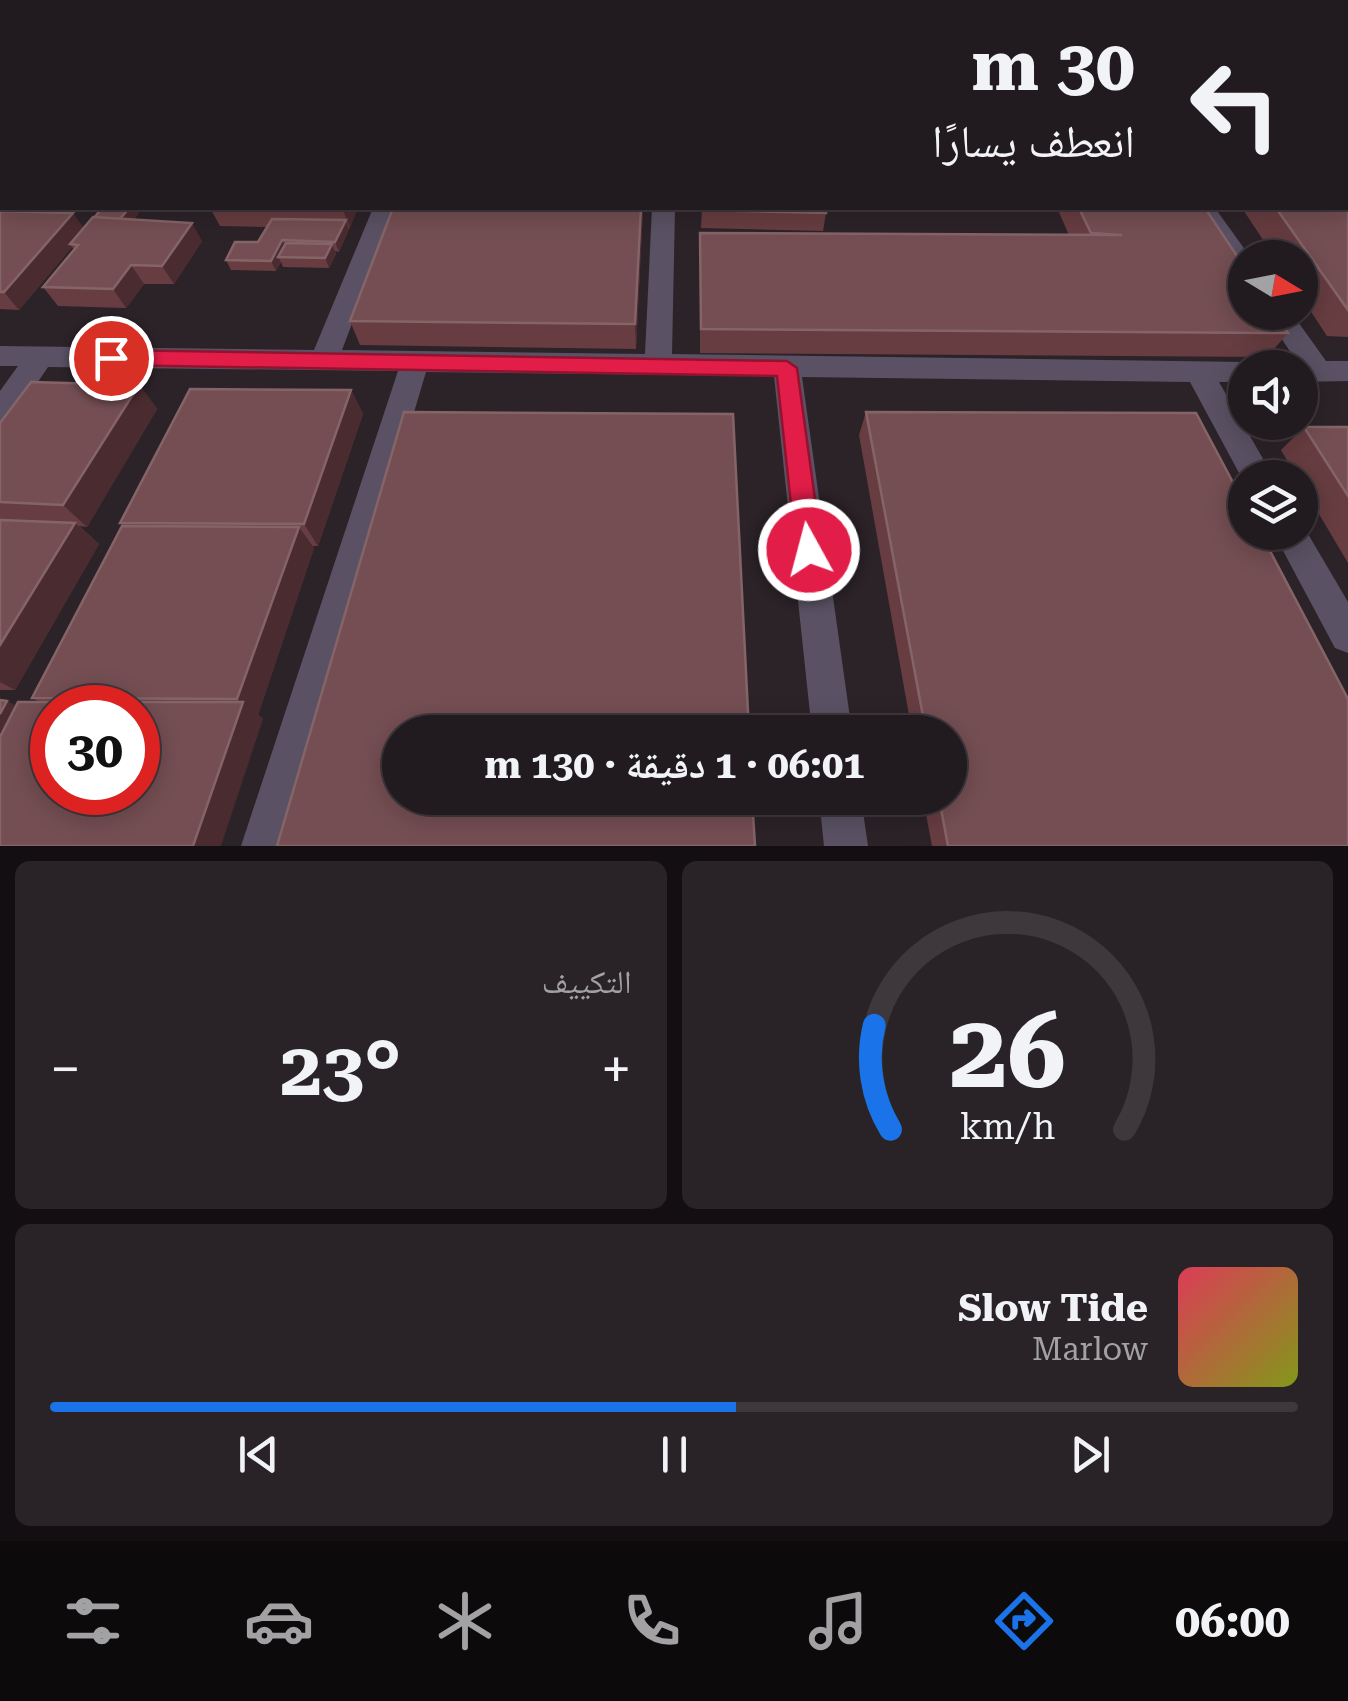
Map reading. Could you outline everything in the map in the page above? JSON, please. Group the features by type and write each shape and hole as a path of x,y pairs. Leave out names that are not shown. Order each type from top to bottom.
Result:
{"street":[{"path":"324,360 383,210"},
{"path":"658,367 664,210"},
{"path":"1204,210 1228,243"},
{"path":"0,356 1228,372"},
{"path":"0,414 40,357"},
{"path":"263,846 415,362"},
{"path":"787,368 830,715"},
{"path":"1318,371 1348,371"},
{"path":"1199,373 1248,460"},
{"path":"1299,550 1348,636"},
{"path":"842,815 846,846"}],"building":[{"path":"100,210 127,210 120,219 94,218"},
{"path":"392,210 641,210 635,324 350,321"},
{"path":"702,210 825,210 826,213"},
{"path":"1080,210 1206,210 1228,243 1228,330 1288,333 701,329 700,233 1122,235 1091,233"},
{"path":"1277,210 1348,210 1348,310 1318,267 1318,240 1299,240"},
{"path":"0,211 73,213 4,292 0,292"},
{"path":"93,217 192,223 162,266 131,265 113,289 43,287 78,245 70,244"},
{"path":"272,219 346,220 335,242 282,240 271,261 226,260 235,242 258,242"},
{"path":"286,243 332,244 325,258 278,257"},
{"path":"31,382 139,385 63,505 0,502 0,423"},
{"path":"190,389 351,390 304,524 120,523"},
{"path":"404,412 733,414 748,715 382,715 382,815 753,815 755,846 277,846"},
{"path":"866,412 1196,413 1228,473 1228,550 1269,550 1348,699 1348,846 948,846 942,815 967,815 967,715 923,715"},
{"path":"1318,427 1348,427 1348,496 1312,440 1318,440"},
{"path":"0,520 75,523 0,645"},
{"path":"122,526 299,527 237,699 160,699 160,685 39,685"},
{"path":"18,702 30,702 30,815 160,815 160,702 243,702 193,846 0,846 0,737"}],"route":[{"path":"111,358 787,368 809,550"}]}
